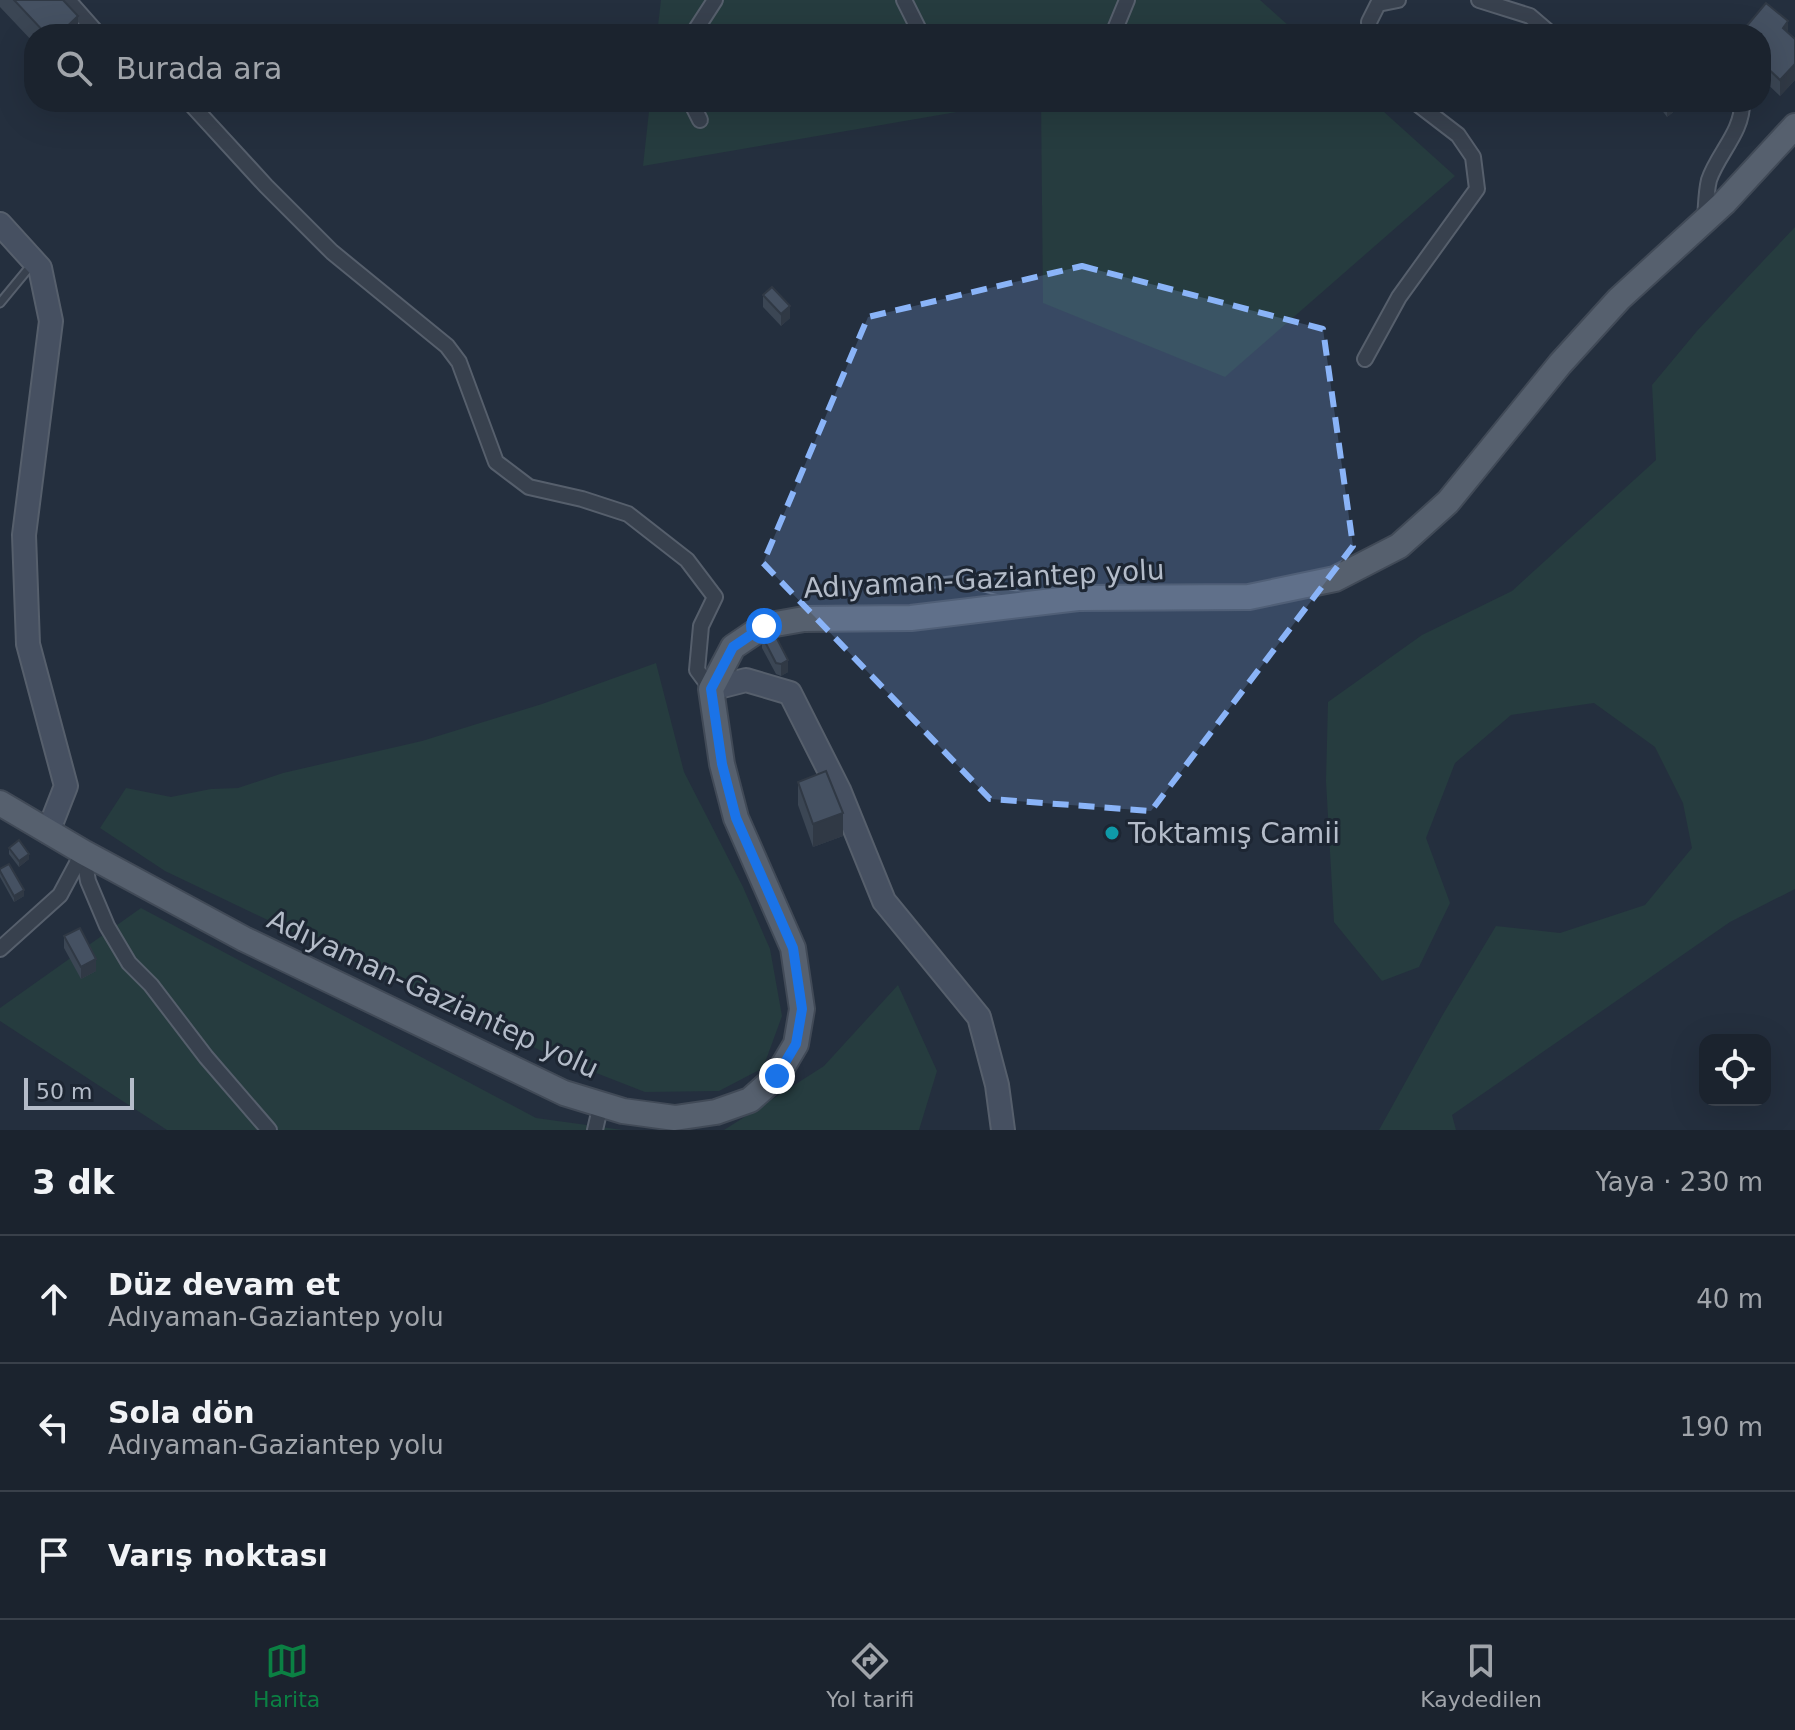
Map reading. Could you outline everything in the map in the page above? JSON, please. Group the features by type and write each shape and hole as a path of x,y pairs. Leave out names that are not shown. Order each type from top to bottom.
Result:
{"main road":[{"name":"Adıyaman-Gaziantep yolu","path":"0,803 244,939 564,1093 623,1111 675,1118 716,1112 750,1100 777,1076 796,1044 802,1009 793,948 736,818 722,764 711,689 733,647 764,626 804,619 911,618 1078,598 1249,597 1335,579 1399,546 1448,502 1560,364 1619,299 1705,220 1795,126"}],"street":[{"path":"68,0 89,24"},
{"path":"699,24 715,0"},
{"path":"904,0 916,24"},
{"path":"1116,24 1127,0"},
{"path":"1369,24 1378,4 1398,0"},
{"path":"1479,0 1530,16 1539,24"},
{"path":"198,112 332,252 447,346 459,362 496,462 529,487 628,514 687,560 715,597 701,626 697,670 711,689 746,680 790,693 839,790 884,901 979,1017 997,1085 1003,1130"},
{"path":"696,112 700,120"},
{"path":"1365,359 1399,297 1477,189 1473,157 1458,135 1428,112"},
{"path":"1705,220 1709,181 1737,128 1742,112"},
{"path":"0,224 40,268 51,321 24,535 28,644 66,786 48,832"},
{"path":"0,949 60,895 83,852"},
{"path":"83,852 93,892 107,926 129,963 151,985 206,1057 269,1130"},
{"path":"595,1130 601,1104"}],"lane":[{"path":"0,303 34,262"},
{"path":"921,585 957,580 1045,602"}],"highlighted area":[{"path":"1082,266 1323,329 1353,546 1151,811 990,799 763,563 868,317"}],"green space":[{"path":"661,0 1260,0 1287,24 658,24"},
{"path":"649,112 957,112 643,166"},
{"path":"1041,112 1384,112 1455,176 1225,377 1043,303"},
{"path":"1795,227 1795,889 1730,922 1452,1115 1456,1130 1379,1130 1496,926 1560,933 1645,905 1692,848 1683,803 1655,747 1594,703 1511,715 1455,763 1426,838 1450,903 1419,967 1382,981 1334,922 1326,781 1328,702 1422,635 1512,591 1656,460 1652,385 1697,331"},
{"path":"656,663 684,772 743,887 770,949 782,1016 763,1068 719,1091 645,1092 550,1055 165,871 100,828 126,788 171,797 211,789 238,788 283,773 422,741 542,704"},
{"path":"141,908 536,1118 623,1130 167,1130 0,1021 0,1008"},
{"path":"898,985 937,1071 919,1130 724,1130 824,1066"}],"building":[{"path":"14,0 63,0 78,16 70,24 37,24"},
{"path":"1766,3 1788,21 1783,28 1795,39 1795,64 1780,80 1771,71 1771,24 1748,24"},
{"path":"772,287 790,306 781,314 763,295"},
{"path":"773,631 788,660 781,664 776,663 762,636"},
{"path":"826,771 843,813 813,824 798,782"},
{"path":"19,840 29,854 19,861 9,848"},
{"path":"9,864 24,890 14,896 0,871"},
{"path":"80,928 96,959 81,967 64,936"}],"place":[{"name":"Toktamış Camii","path":"1112,833"}],"route":[{"path":"764,626 733,647 711,689 722,764 736,818 793,948 802,1009 796,1044 777,1076"}]}
